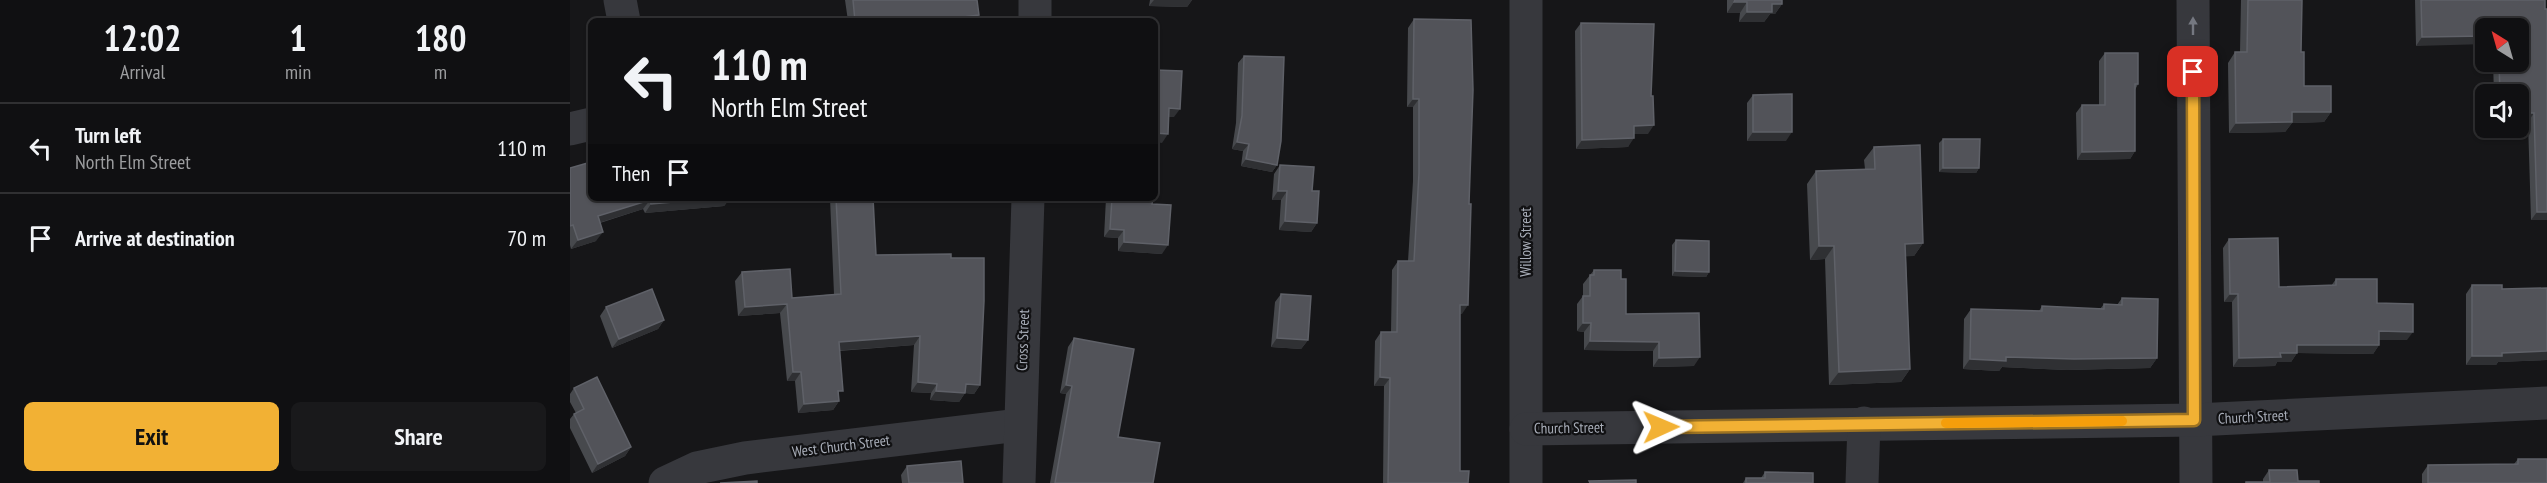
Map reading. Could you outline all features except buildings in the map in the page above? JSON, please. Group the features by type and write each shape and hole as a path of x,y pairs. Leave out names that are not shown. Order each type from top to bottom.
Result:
{"street":[{"path":"620,0 623,18"},
{"path":"1035,0 1035,18"},
{"name":"Willow Street","path":"1526,0 1526,483"},
{"path":"2193,0 2196,483"},
{"path":"570,129 588,125"},
{"name":"Cross Street","path":"1019,483 1028,201"},
{"name":"Church Street","path":"1526,429 2194,420 2547,404"},
{"path":"1862,483 1864,423"},
{"name":"West Church Street","path":"665,483 697,468 746,458 1020,424"}],"slow traffic":[{"path":"1946,423 2122,421"}],"route":[{"path":"1661,427 2194,420 2193,72"}]}
